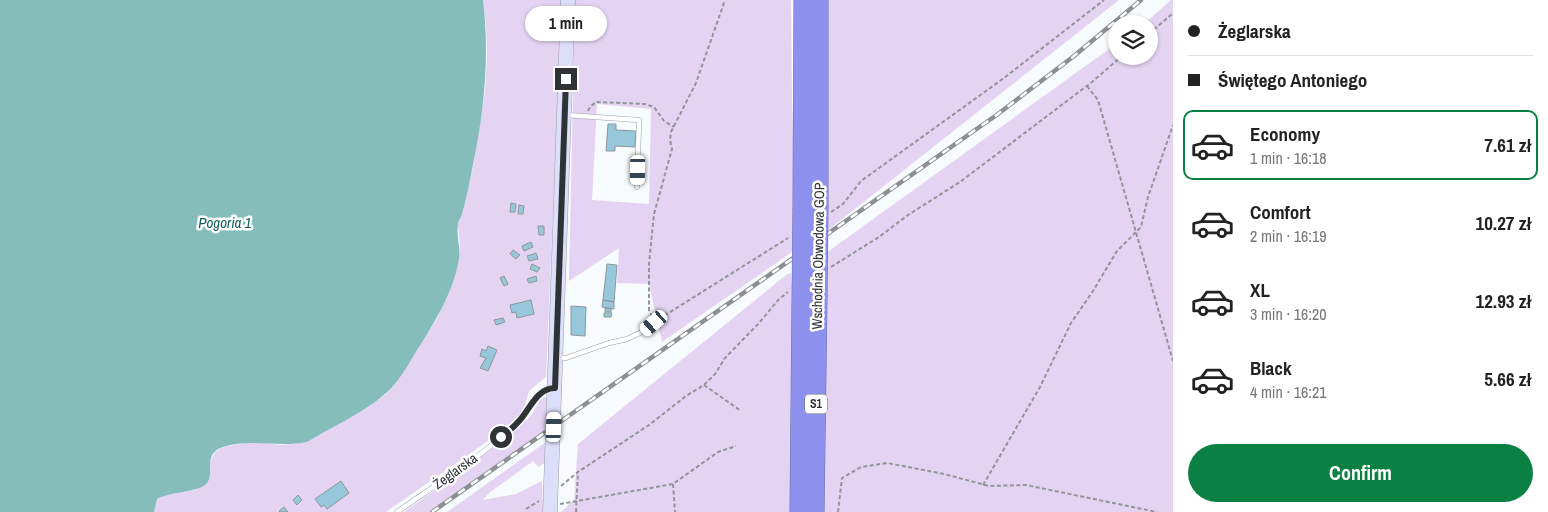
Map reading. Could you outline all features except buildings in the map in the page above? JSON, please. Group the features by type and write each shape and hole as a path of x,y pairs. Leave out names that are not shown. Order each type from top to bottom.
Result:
{"highway":[{"name":"Wschodnia Obwodowa GOP","path":"803,0 816,209 818,297 815,512"},
{"name":"Wschodnia Obwodowa GOP","path":"799,512 802,306 816,209 820,0"}],"street":[{"path":"551,504 568,0"}],"lane":[{"path":"564,114 639,120 638,186"},
{"path":"556,358 566,358 609,343 627,339 646,330 654,323"},
{"name":"Żeglarska","path":"397,512 495,442 517,423 540,393 546,389 555,388"}],"path":[{"path":"726,0 696,83 671,132 672,149 654,214 649,264 649,310 654,323 793,235"},
{"path":"816,209 843,204 861,181 1004,78 1104,0"},
{"path":"1158,26 1173,13"},
{"path":"827,270 960,182 1087,86 1112,65"},
{"path":"1087,86 1098,100 1173,361"},
{"path":"587,116 590,107 596,102 645,104 654,107 664,121 674,127"},
{"path":"983,484 1040,387 1071,323 1117,251 1141,227 1148,197 1173,125"},
{"path":"551,504 578,472 649,425 686,396 704,385 715,374 725,358 779,300 790,291"},
{"path":"704,385 741,412"},
{"path":"551,504 577,502 673,484 718,452 736,446"},
{"path":"838,512 842,478 861,467 887,463 944,474 989,486 1026,485 1157,512"},
{"path":"576,512 578,472"},
{"path":"673,484 675,512"}],"shaded area":[{"path":"483,0 562,0 546,377 529,391 520,414 498,434 386,512 154,512 157,499 164,495 195,490 210,477 210,462 215,452 221,448 257,442 282,445 307,442 368,407 386,394 437,319 452,283 459,258 458,225 473,168 485,91 487,54"},
{"path":"575,0 791,0 795,208 792,252 662,342 649,284 617,283 619,248 569,281","holes":["597,104 651,109 649,204 592,200"]},
{"path":"827,0 1119,0 827,231"},
{"path":"1173,0 1173,512 823,512 826,253 1108,50 1108,65 1158,65 1158,15 1154,15"},
{"path":"791,273 794,313 791,512 561,512 574,500 578,444 786,275"},
{"path":"544,397 548,398 550,411 546,411 546,430 428,512 404,512 517,429 530,417"},
{"path":"546,442 546,462 538,467 533,461 489,493 483,500 516,494 542,481 543,512 447,512"}],"water":[{"name":"Pogoria 1","path":"0,0 483,0 486,64 483,106 469,187 458,224 459,259 456,272 447,297 435,321 397,381 389,390 367,407 307,442 296,444 244,443 234,444 217,450 211,459 207,483 198,489 157,499 154,512 0,512"}],"railway":[{"path":"432,512 998,114 1074,56 1141,0"}],"route":[{"path":"501,437 521,419 540,393 548,388 555,388 566,79"}]}
